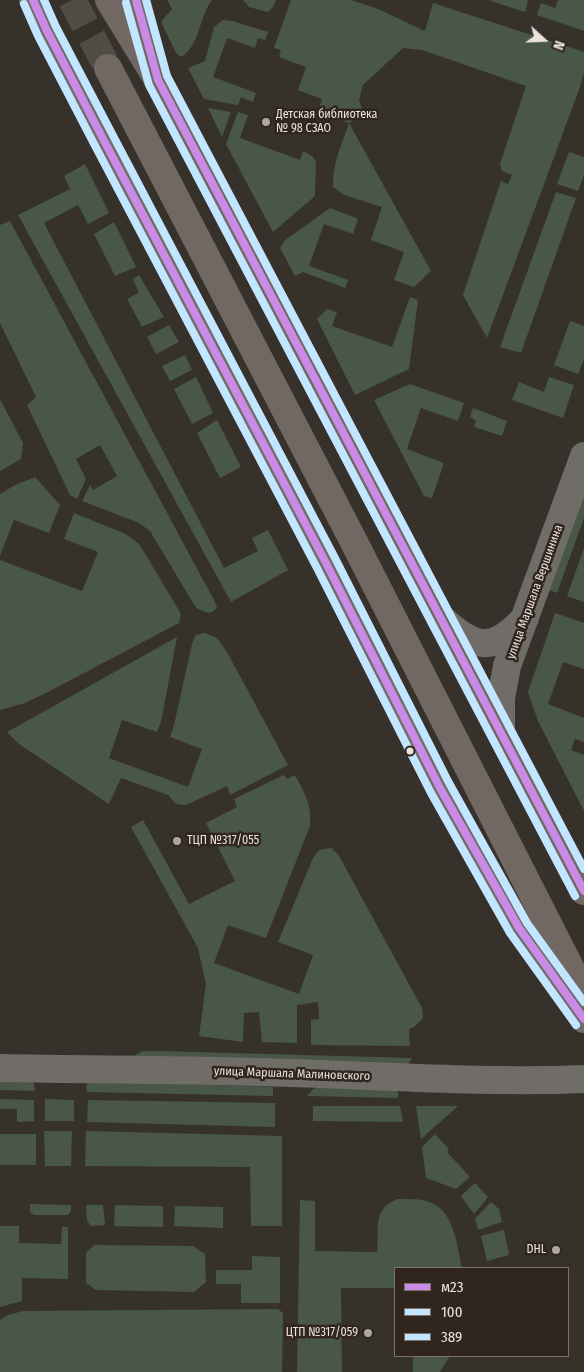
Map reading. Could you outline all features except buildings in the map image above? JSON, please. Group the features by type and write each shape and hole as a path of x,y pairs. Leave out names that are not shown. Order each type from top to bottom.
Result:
{"main road":[{"path":"109,0 158,80 584,891"},
{"path":"108,68 367,568 584,995"}],"street":[{"path":"33,0 47,31 326,564 440,788 519,928 584,1019"},
{"path":"136,0 158,80"},
{"name":"улица Маршала Вершинина","path":"501,730 501,698 507,666 584,456"},
{"path":"441,618 459,634 474,641 488,643 503,639 526,617"},
{"name":"улица Маршала Малиновского","path":"0,1068 291,1072 400,1077 556,1080 584,1079"}],"green space":[{"path":"167,0 212,0 204,15 196,39 181,57 176,53 161,22 172,9"},
{"path":"243,0 276,0 268,12 249,7"},
{"path":"291,0 351,0 378,9 425,31 433,3 584,52 584,72 580,87 487,338 463,295 501,181 508,184 512,175 502,171 500,164 526,86 422,50 403,48 363,85 359,100 362,108 359,115 349,123 318,112 322,99 298,90 306,67 279,57 281,50 274,48"},
{"path":"488,0 528,0 525,12"},
{"path":"558,0 584,0 584,31 537,15 541,3 555,8"},
{"path":"223,20 268,32 265,40 258,38 255,48 227,38 213,77 256,93 253,102 241,97 238,105 204,99 188,68 205,61 214,27"},
{"path":"208,108 231,112 222,137"},
{"path":"238,112 248,115 240,138 300,160 303,151 312,156 316,162 315,196 273,232 226,144"},
{"path":"349,123 431,271 414,287 394,280 404,252 371,240 382,207 344,195 333,187 336,162"},
{"path":"569,152 584,157 584,175 578,191 557,184"},
{"path":"85,164 109,213 88,224 78,205 44,223 224,568 258,551 252,538 268,530 288,570 231,602 18,215 70,189 64,176"},
{"path":"556,192 576,198 521,353 500,347"},
{"path":"330,208 358,219 353,234 324,224 309,266 348,280 345,288 303,272 295,276 280,248 284,241"},
{"path":"10,221 214,600 217,607 214,611 208,613 196,608 150,531 139,523 82,501 90,485 93,490 117,476 100,445 76,459 86,479 77,499 70,495 27,405 36,397 0,323 0,225"},
{"path":"114,222 136,267 115,276 94,234"},
{"path":"139,275 164,317 142,327 127,299 139,293 133,279"},
{"path":"410,297 418,300 409,369 355,395 317,319 327,309 337,312 332,326 392,347"},
{"path":"570,321 584,326 584,359 578,374 554,365"},
{"path":"169,325 179,342 156,354 147,337"},
{"path":"185,355 192,370 170,381 162,366"},
{"path":"196,377 213,413 192,424 174,389"},
{"path":"549,377 574,385 563,418 512,400 519,382 544,392"},
{"path":"410,384 464,403 458,421 421,408 407,449 444,463 432,498 424,496 374,400"},
{"path":"0,399 23,443 21,459 0,471"},
{"path":"473,408 507,421 502,436 474,427 476,421 470,417"},
{"path":"217,420 241,467 220,478 197,433"},
{"path":"35,477 60,505 49,533 14,520 0,556 0,494 15,485"},
{"path":"584,488 584,518 557,593 547,589"},
{"path":"74,513 126,534 140,545 181,614 179,623 48,692 25,703 0,710 0,560 82,591 98,552 64,539"},
{"path":"584,548 584,602 567,596"},
{"path":"555,613 584,623 584,669 563,662 548,704 584,718 584,742 575,739 571,750 584,755 584,811 538,721 528,692"},
{"path":"205,633 217,638 227,652 288,765 230,795 227,786 186,805 176,804 168,795 121,778 109,804 19,744 7,732 177,637 161,722 157,732 122,720 109,758 188,787 202,749 170,737 192,644 196,635"},
{"path":"284,775 287,779 295,775 302,788 309,805 310,826 266,938 228,925 214,963 299,994 313,955 278,942 313,858 319,850 331,848 338,854 422,1008 423,1018 414,1027 409,1029 410,1046 311,1045 311,1020 319,1019 318,1002 297,1005 297,1043 262,1042 259,1012 244,1013 243,1042 199,1036 206,984 198,948 131,827 143,820 189,904 235,881 206,823 237,807 234,799"},
{"path":"143,1051 412,1058 403,1068 130,1060"},
{"path":"0,1079 27,1080 34,1083 35,1091 0,1090"},
{"path":"91,1081 273,1087 273,1096 87,1092 86,1085"},
{"path":"398,1086 398,1098 307,1096 313,1089 320,1087"},
{"path":"0,1099 34,1100 34,1121 17,1122 17,1109 0,1109"},
{"path":"45,1099 74,1100 74,1121 45,1121"},
{"path":"88,1100 275,1103 275,1127 87,1122"},
{"path":"313,1106 400,1106 403,1122 313,1121"},
{"path":"416,1106 458,1106 421,1139"},
{"path":"44,1131 72,1131 71,1166 45,1166"},
{"path":"86,1131 282,1136 282,1226 251,1226 250,1167 85,1166"},
{"path":"0,1134 36,1134 36,1165 0,1165"},
{"path":"435,1134 449,1149 447,1152 470,1177 456,1189 426,1178 422,1147"},
{"path":"475,1183 488,1197 474,1214 461,1196"},
{"path":"397,1199 415,1199 424,1200 440,1208 446,1214 454,1231 462,1267 394,1267 394,1288 341,1288 342,1372 297,1372 300,1200 315,1201 315,1251 377,1252 378,1221 383,1209"},
{"path":"491,1202 499,1209 502,1222 478,1230 475,1219"},
{"path":"30,1204 71,1205 71,1211 68,1215 34,1215 30,1212"},
{"path":"86,1205 103,1205 105,1225 91,1226 87,1221"},
{"path":"115,1205 163,1206 163,1227 114,1226"},
{"path":"175,1206 223,1207 223,1228 174,1226"},
{"path":"0,1226 19,1226 19,1243 61,1244 62,1227 68,1227 68,1279 22,1278 22,1301 0,1307"},
{"path":"504,1230 509,1255 487,1261 481,1236"},
{"path":"94,1245 193,1246 205,1254 206,1282 194,1292 96,1290 86,1283 86,1253"},
{"path":"252,1256 280,1257 280,1303 241,1303 241,1284 216,1284 216,1270 252,1270"},
{"path":"278,1309 283,1313 282,1372 0,1372 0,1320 8,1315 23,1311"},
{"path":"413,1357 449,1357 440,1372 413,1372"}],"tunnel":[{"path":"72,0 108,68"}],"transit line":[{"name":"м23","path":"33,0 100,133 326,563 440,788 519,928 584,1019"},
{"name":"389","path":"44,0 56,27 335,558 449,783 527,923 584,1002"},
{"name":"м23","path":"136,0 158,80 584,891"},
{"name":"389","path":"146,0 167,76 584,869"},
{"name":"100","path":"126,3 149,85 575,896"},
{"name":"100","path":"24,4 38,36 317,568 431,793 510,933 576,1025"}],"place":[{"name":"Детская библиотека № 98 СЗАО","path":"266,122"},
{"name":"ТЦП №317/055","path":"177,841"},
{"name":"DHL","path":"556,1250"},
{"name":"ЦТП №317/059","path":"368,1333"}]}
